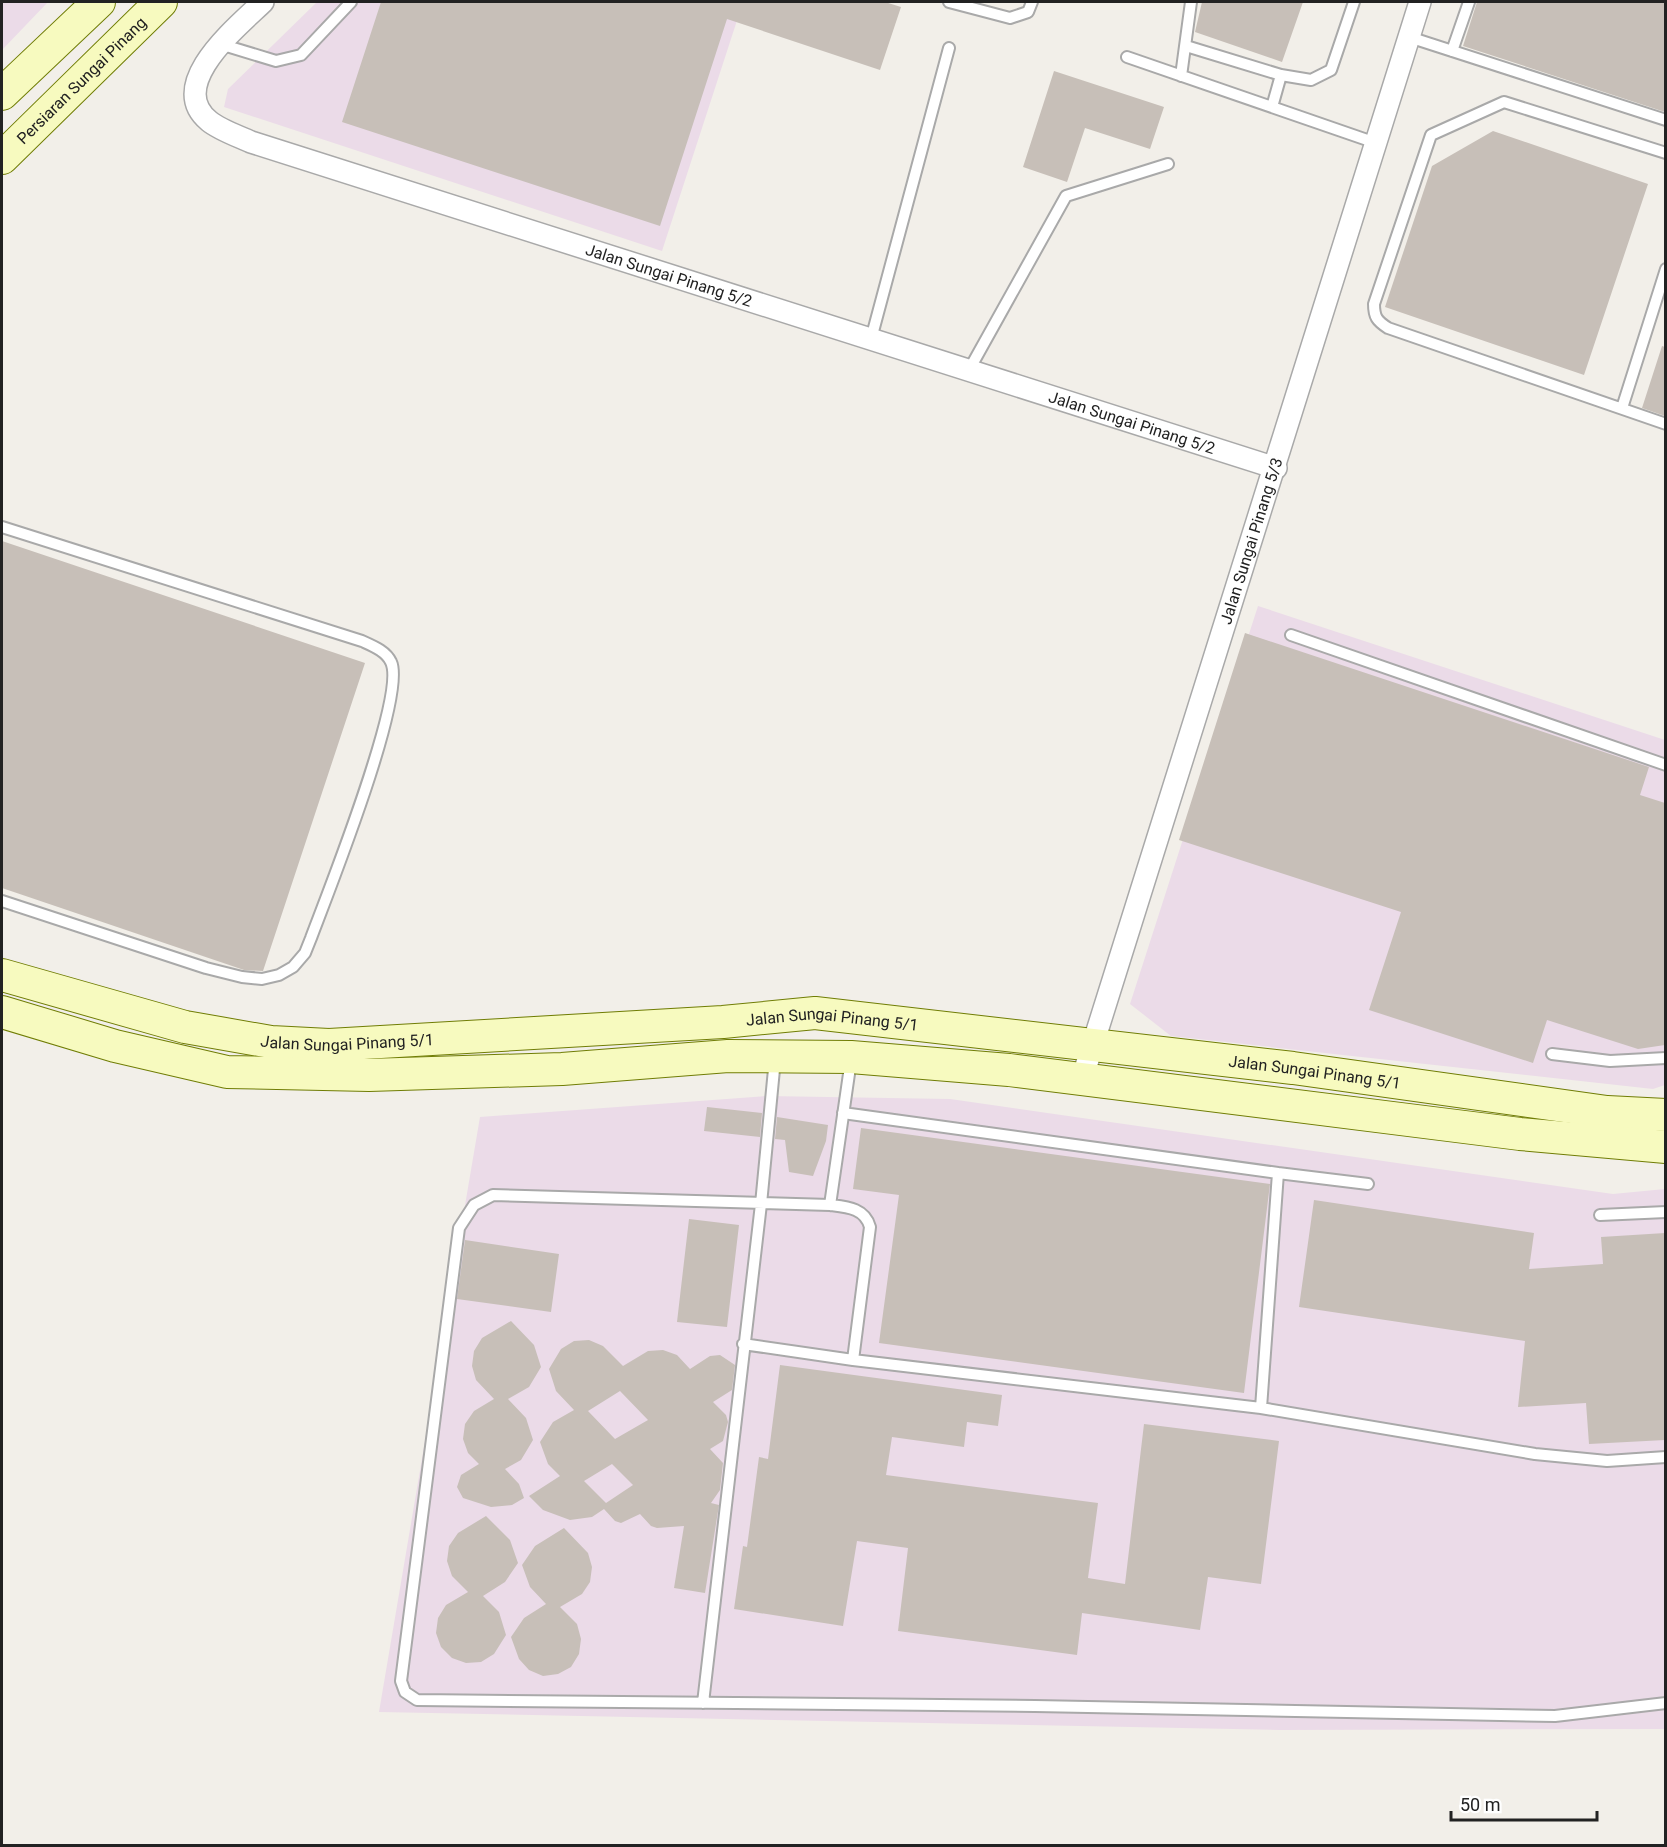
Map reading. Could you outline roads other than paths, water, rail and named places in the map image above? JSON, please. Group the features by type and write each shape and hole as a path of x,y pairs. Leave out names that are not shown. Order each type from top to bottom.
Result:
{"street":[{"path":"2,94 99,2"},
{"name":"Persiaran Sungai Pinang","path":"2,156 161,2"},
{"name":"Jalan Sungai Pinang 5/2","path":"262,2 220,44 200,73 194,90 196,105 209,122 251,142 1276,468"},
{"name":"Jalan Sungai Pinang 5/3","path":"1082,1079 1276,468 1420,2"},
{"name":"Jalan Sungai Pinang 5/1","path":"2,975 185,1027 272,1042 329,1045 723,1022 815,1013 1293,1068 1606,1112 1665,1115"},
{"name":"Jalan Sungai Pinang 5/1","path":"2,1012 115,1046 227,1072 369,1075 562,1069 728,1056 851,1056 1082,1079 1520,1134 1665,1147"}],"lane":[{"path":"220,44 276,61 301,55 351,2"},
{"path":"949,2 1010,18 1028,12 1032,2"},
{"path":"1181,76 1191,2"},
{"path":"1186,46 1281,75 1311,80 1331,70 1354,2"},
{"path":"1452,51 1469,2"},
{"path":"1409,38 1665,120"},
{"path":"871,339 949,48"},
{"path":"1127,57 1377,143"},
{"path":"1272,107 1281,75"},
{"path":"1665,153 1504,102 1431,135 1374,303 1374,314 1378,322 1388,328 1665,424"},
{"path":"969,370 1066,196 1168,165"},
{"path":"1622,408 1665,269"},
{"path":"2,527 362,641 383,652 391,662 394,676 393,694 365,790 305,953 293,967 279,975 262,979 242,977 206,968 2,902"},
{"path":"1291,635 1665,765"},
{"path":"1552,1054 1610,1061 1665,1058"},
{"path":"703,1703 761,1204 775,1055"},
{"path":"830,1205 851,1056"},
{"path":"843,1113 1368,1184"},
{"path":"1261,1408 1278,1173"},
{"path":"853,1360 870,1227 866,1217 856,1210 830,1205 493,1195 483,1199 464,1217 459,1228 401,1662 400,1681 405,1692 417,1700 1555,1716 1665,1703"},
{"path":"1600,1215 1665,1212"},
{"path":"743,1344 853,1360 1261,1408 1535,1454 1607,1461 1665,1457"}]}
